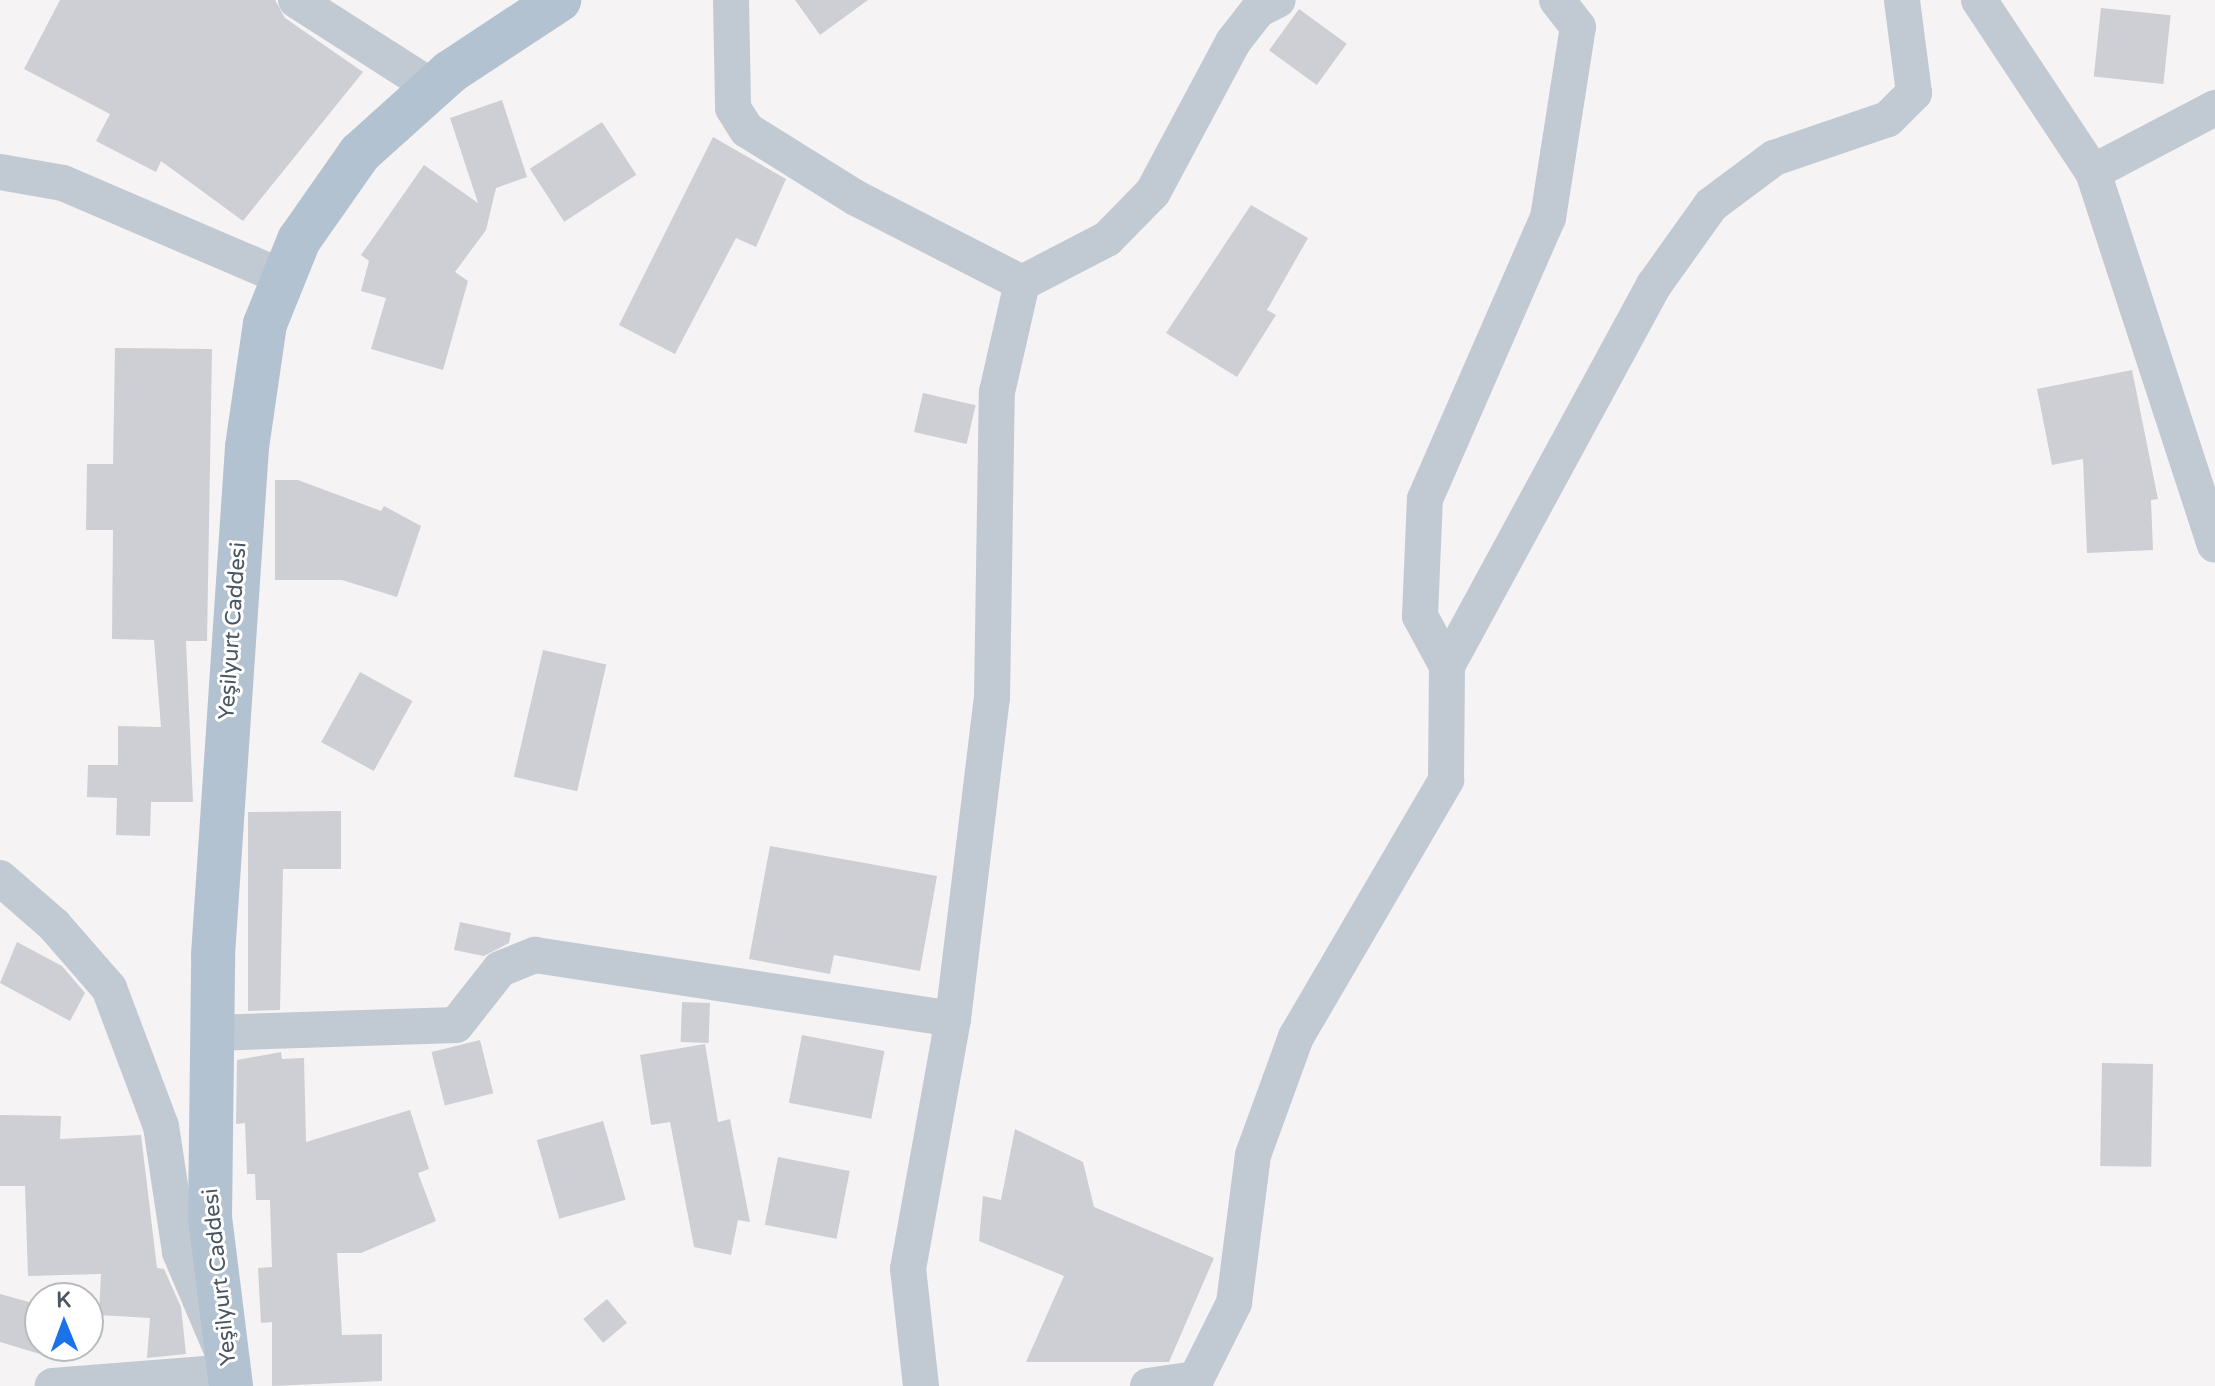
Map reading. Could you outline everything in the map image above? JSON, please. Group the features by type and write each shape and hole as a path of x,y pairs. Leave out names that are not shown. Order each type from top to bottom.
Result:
{"main road":[{"name":"Yeşilyurt Caddesi","path":"231,1379 210,1218 212,1033 220,801 247,447 265,324 282,277 335,184 432,87 559,0"}],"street":[{"path":"296,0 432,87"},
{"path":"731,0 733,108 747,130 856,198 1022,283"},
{"path":"1447,666 1420,616 1425,499 1548,218 1578,27 1557,0"},
{"path":"1148,1386 1196,1379 1234,1303 1253,1155 1296,1037 1446,780 1447,666 1654,285 1711,205 1774,158 1888,119 1914,93 1902,0"},
{"path":"1979,0 2093,172 2215,545"},
{"path":"921,1386 908,1269 953,1019 992,698 997,392 1022,283 1107,239 1153,192 1206,87 1263,3"},
{"path":"2093,172 2215,108"},
{"path":"0,172 63,183 282,277"},
{"path":"0,878 54,925 109,988 161,1126 180,1252 231,1379 53,1386"},
{"path":"212,1033 456,1025 500,969 535,955 953,1019"}],"building":[{"path":"60,0 275,0 285,18 363,72 243,221 161,161 156,172 96,141 110,114 24,69"},
{"path":"795,0 868,0 820,35"},
{"path":"2101,8 2171,15 2163,84 2094,77"},
{"path":"1299,9 1347,44 1317,85 1269,50"},
{"path":"502,100 527,177 496,188 486,230 455,272 468,281 443,370 371,349 386,298 361,291 369,261 361,255 424,165 478,203 450,118"},
{"path":"602,122 636,175 564,222 530,169"},
{"path":"713,137 786,179 756,247 736,238 675,354 619,325"},
{"path":"1251,205 1308,238 1267,310 1276,315 1237,377 1166,333"},
{"path":"115,348 212,349 207,641 186,641 193,802 151,802 150,836 116,835 117,798 87,797 88,765 118,765 118,726 161,727 154,640 112,639 113,530 86,530 87,464 113,464"},
{"path":"2132,370 2158,499 2151,500 2153,550 2087,553 2083,459 2052,465 2037,389"},
{"path":"923,393 976,405 967,444 914,432"},
{"path":"275,480 298,480 381,511 384,506 421,526 397,597 342,580 275,580"},
{"path":"543,650 606,665 577,791 514,777"},
{"path":"360,672 412,701 374,771 321,742"},
{"path":"341,811 341,869 283,869 280,1010 248,1011 248,812"},
{"path":"770,846 937,876 920,971 834,955 830,974 749,959"},
{"path":"460,922 511,933 509,943 484,956 454,950"},
{"path":"17,942 62,966 85,993 70,1021 0,983"},
{"path":"682,1002 710,1003 709,1043 681,1042"},
{"path":"802,1035 884,1051 871,1119 789,1103"},
{"path":"480,1040 493,1093 445,1105 431,1052"},
{"path":"705,1044 718,1122 730,1119 750,1222 738,1220 731,1255 694,1247 670,1122 651,1125 640,1055"},
{"path":"281,1052 282,1059 304,1058 306,1142 410,1110 429,1169 418,1173 436,1221 361,1253 337,1253 342,1335 382,1334 382,1381 272,1386 272,1322 261,1323 258,1268 272,1267 270,1200 256,1200 255,1174 247,1174 245,1123 236,1124 237,1060"},
{"path":"2102,1063 2153,1064 2151,1167 2100,1166"},
{"path":"0,1115 61,1116 60,1139 141,1135 157,1268 164,1269 181,1307 186,1354 147,1358 150,1318 104,1315 104,1282 101,1282 101,1274 28,1276 25,1186 0,1186"},
{"path":"603,1121 626,1200 559,1219 537,1140"},
{"path":"1015,1129 1083,1162 1094,1207 1214,1258 1169,1362 1026,1362 1064,1276 979,1241 983,1196 1001,1200"},
{"path":"778,1157 850,1171 836,1239 765,1225"},
{"path":"0,1294 24,1301 24,1349 0,1342"},
{"path":"607,1299 627,1323 603,1343 583,1319"}]}
